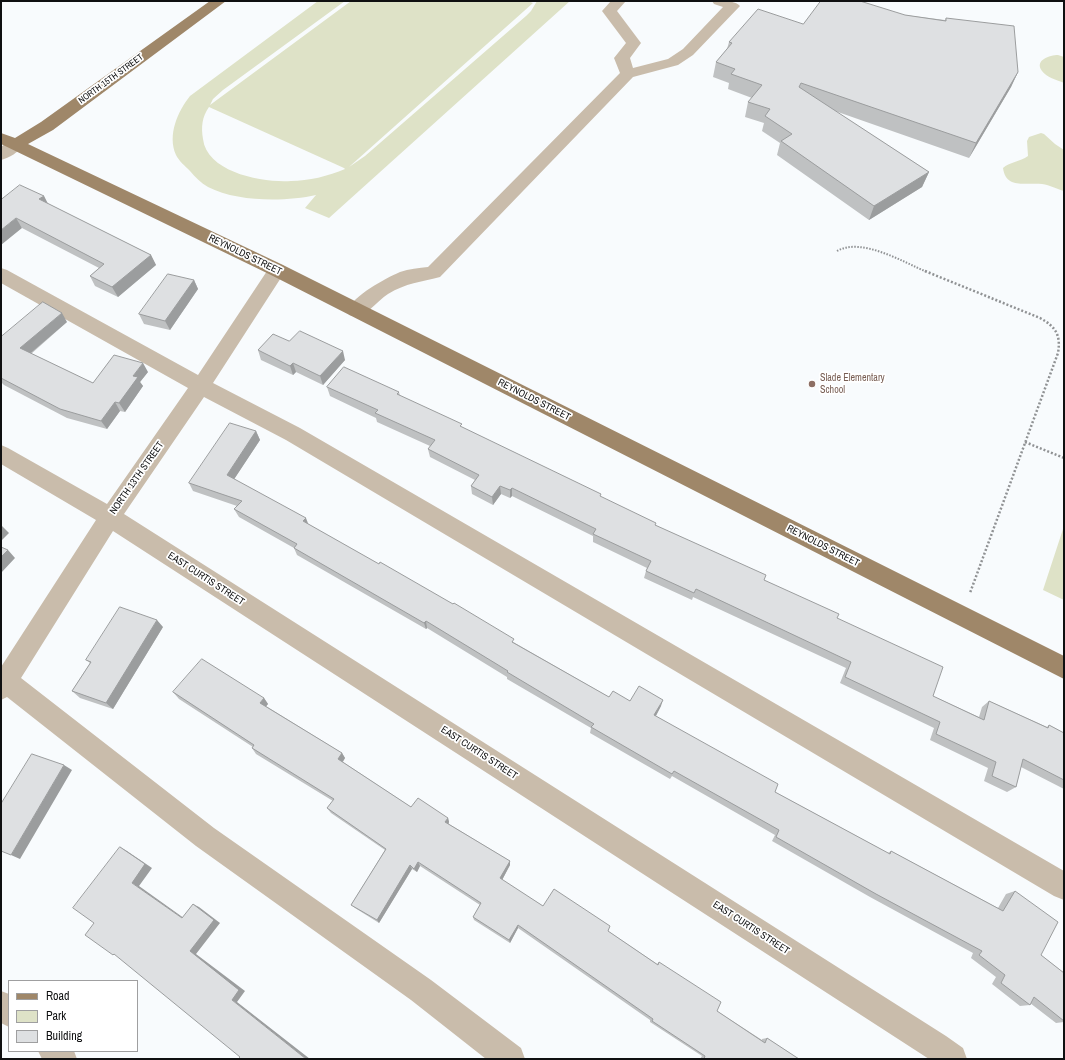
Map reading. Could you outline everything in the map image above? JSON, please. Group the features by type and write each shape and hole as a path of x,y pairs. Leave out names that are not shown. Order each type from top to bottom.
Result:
{"main road":[{"name":"NORTH 15TH STREET","path":"6,146 47,126 215,2"},
{"name":"REYNOLDS STREET","path":"6,146 277,270 1064,668"}],"street":[{"path":"619,1 609,11 634,43 622,58 628,74"},
{"path":"356,310 381,290 407,276 434,272 628,74 673,62 688,52 733,6 718,1"},
{"name":"NORTH 13TH STREET","path":"2,683 110,517 201,386 277,270"},
{"path":"1,275 201,386 293,434 1064,886"},
{"name":"EAST CURTIS STREET","path":"1,454 110,517 936,1046 952,1059"},
{"path":"2,683 48,713 205,838 421,990 510,1059"},
{"path":"54,1052 62,1059"}],"path":[{"path":"837,251 850,246 867,248 1020,309 1050,324 1059,335 1059,347 961,616"},
{"path":"1025,442 1064,458"}],"green space":[{"path":"318,1 345,1 223,90 213,99 210,105 351,1 528,1 533,3 349,167 365,156 526,16 537,1 570,1 329,218 305,208 316,195 276,200 247,198 220,192 208,187 198,180 177,157 173,139 173,131 178,116 190,96","holes":["209,107 345,169 339,172 325,176 298,181 266,180 238,174 225,168 207,151 202,130 205,115"]},
{"path":"1058,55 1064,57 1064,83 1046,75 1040,67 1041,61 1047,57"},
{"path":"1041,133 1064,150 1064,191 1045,185 1018,184 1008,180 1005,175 1003,168 1008,164 1022,160 1028,156 1027,141 1029,137"},
{"path":"1064,526 1064,600 1043,590"}],"building":[{"path":"821,1 860,1 905,15 946,21 946,18 1014,26 1018,72 976,143 801,83 799,87 929,172 874,206 781,141 792,134 765,116 770,109 748,102 762,85 731,74 735,69 716,62 732,43 729,42 758,9 803,24"},
{"path":"20,185 44,196 39,199 151,255 112,287 90,276 104,264 16,218 1,230 1,200"},
{"path":"168,274 194,280 165,321 139,314"},
{"path":"43,302 62,313 20,348 93,383 114,355 143,363 133,376 138,377 119,403 115,402 101,421 60,409 1,378 1,337"},
{"path":"300,331 343,351 320,376 293,363 290,366 258,350 273,334 289,341"},
{"path":"344,367 399,392 397,394 462,424 460,426 601,494 600,496 656,523 655,525 766,575 764,580 839,614 837,618 943,667 933,696 984,720 989,701 1048,728 1049,725 1064,733 1064,780 1023,759 1016,787 992,776 996,762 936,734 940,722 845,677 851,662 696,589 694,593 646,571 651,561 593,534 596,529 512,488 510,490 500,486 492,497 471,486 479,475 428,449 435,440 375,413 378,410 327,387"},
{"path":"230,423 256,431 227,475 306,518 303,521 379,564 380,562 453,604 454,603 514,639 512,642 609,697 613,691 630,701 639,686 663,700 654,715 778,784 775,792 890,854 891,851 1003,911 1015,891 1058,922 1041,955 1064,973 1064,1021 1034,997 1030,1005 1001,983 1005,975 979,955 982,951 876,894 776,837 779,830 674,771 672,774 591,727 594,724 426,621 424,623 294,548 297,544 234,509 242,501 189,483"},
{"path":"1,547 8,550 1,557"},
{"path":"120,607 157,620 106,703 72,691 91,662 86,660"},
{"path":"202,659 264,698 260,703 342,753 338,759 411,807 418,798 448,818 445,822 510,861 500,878 543,906 554,889 610,926 608,931 658,965 659,962 721,1002 717,1011 765,1043 767,1038 799,1059 704,1059 705,1056 652,1021 653,1019 518,925 509,940 473,917 481,903 418,862 414,869 410,865 377,920 351,905 386,849 327,808 334,799 252,748 254,745 173,692"},
{"path":"32,754 64,765 11,855 1,851 1,804"},
{"path":"120,847 145,864 132,883 182,918 193,904 214,920 190,951 239,990 232,1000 306,1059 238,1059 240,1057 114,954 113,955 85,935 94,923 73,908"}],"place":[{"name":"Slade Elementary School","path":"812,384"}]}
